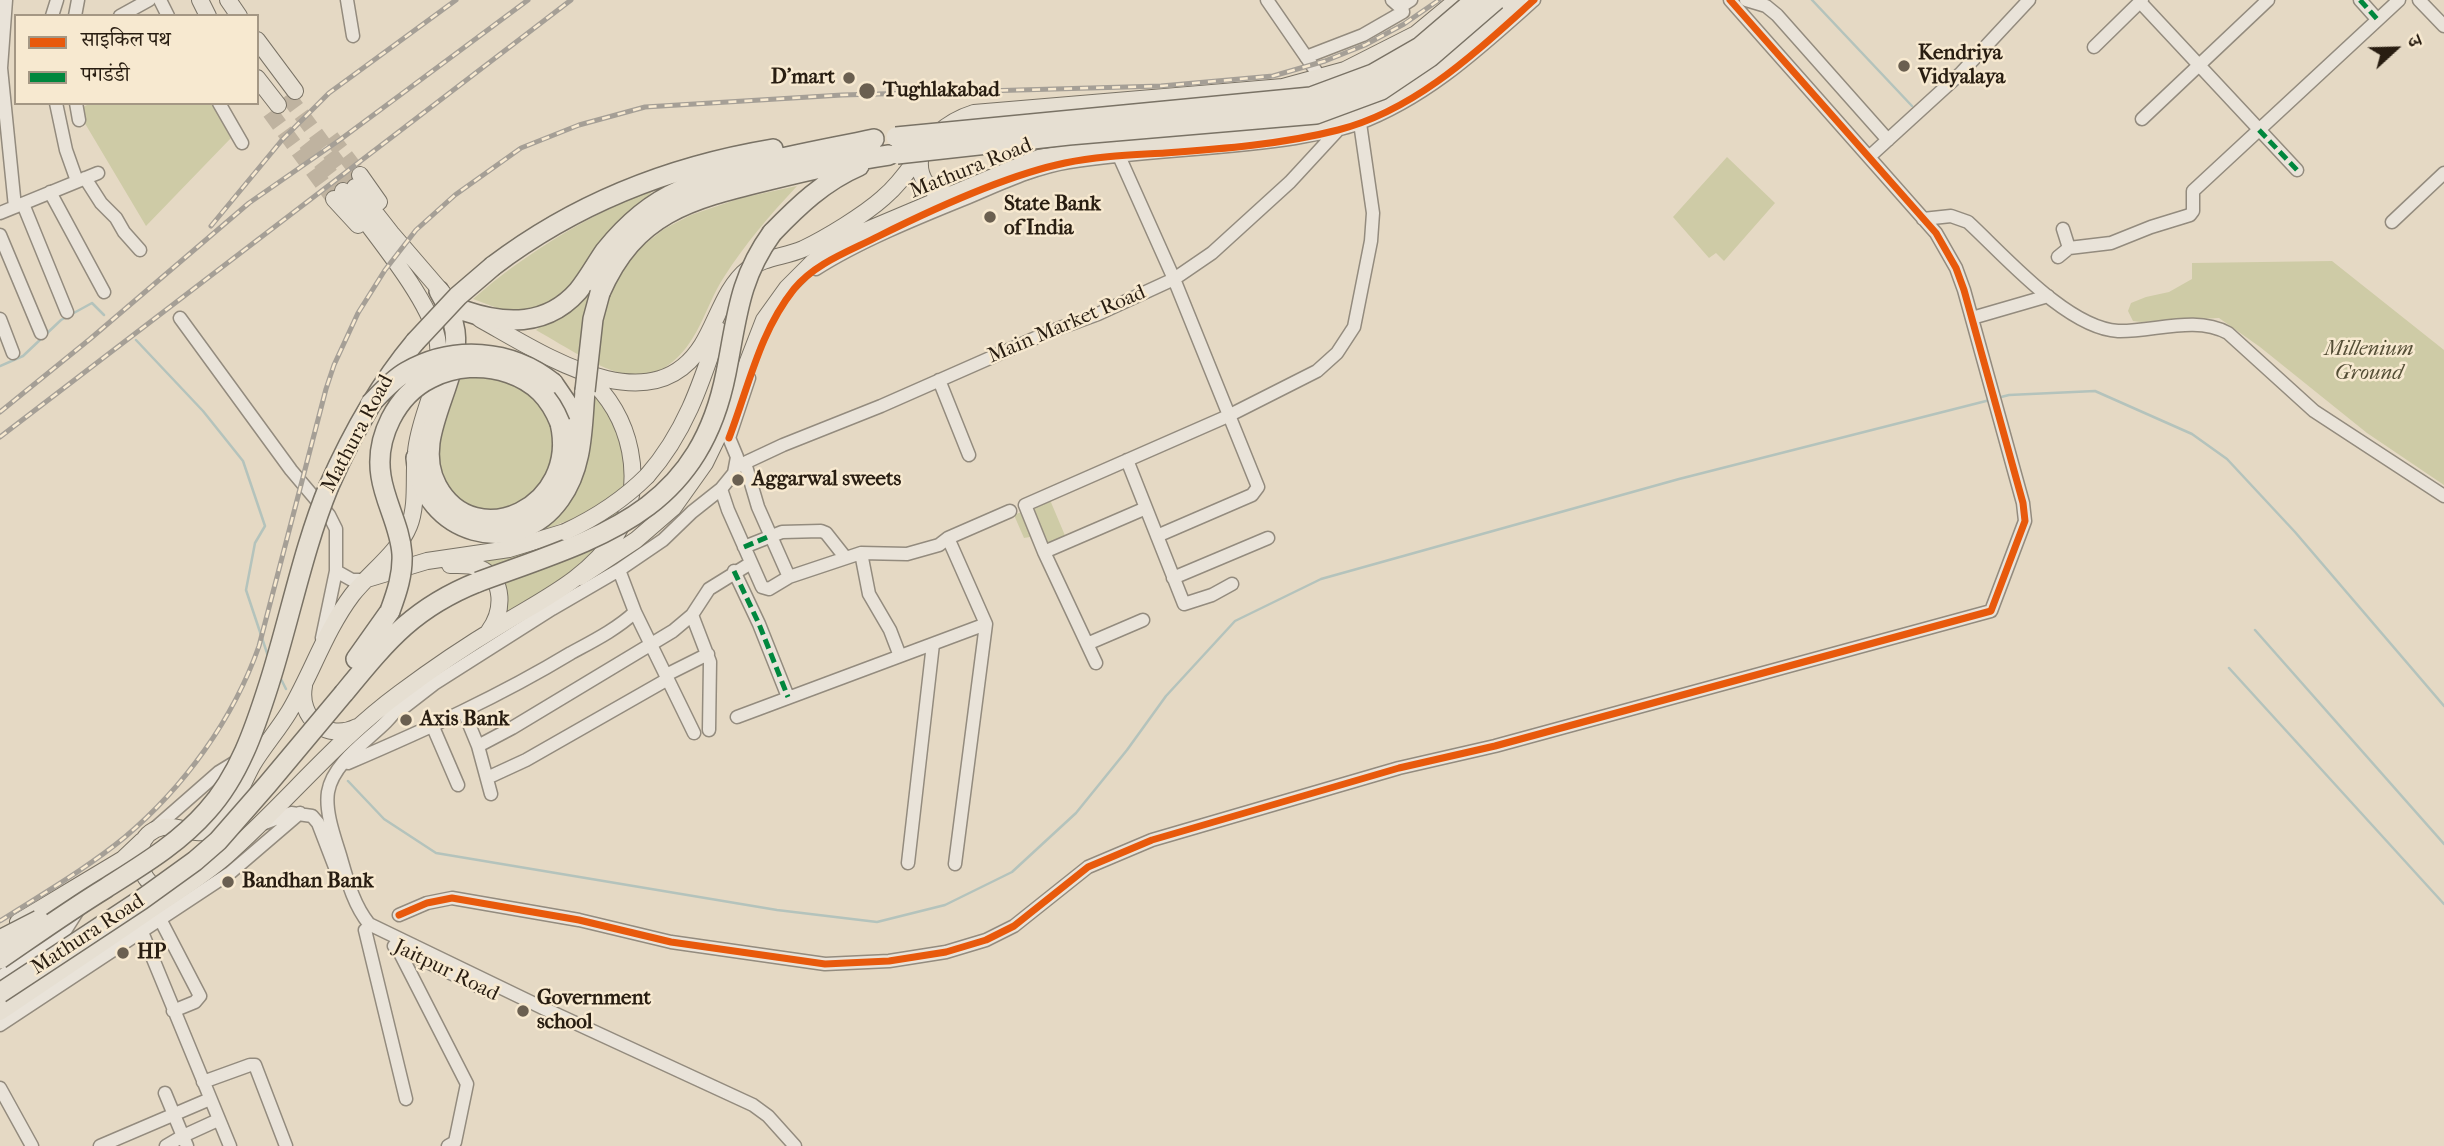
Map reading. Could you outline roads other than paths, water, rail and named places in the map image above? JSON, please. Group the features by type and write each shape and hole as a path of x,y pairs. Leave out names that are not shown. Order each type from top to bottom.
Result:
{"highway":[{"name":"Mathura Road","path":"0,959 104,879 158,856 209,809 245,752 256,726 287,627 315,519 344,451 393,368 458,296 517,248 584,209 629,187 705,163 782,148 1311,97 1373,74 1420,47 1475,0"},
{"name":"Mathura Road","path":"0,993 132,906 218,841 386,642 422,610 452,592 606,532 645,510 665,492 693,458 709,428 726,373 739,300 752,266 765,243 788,216 824,185 855,168 889,155 1069,135 1316,114 1381,90 1430,57 1496,0"},
{"path":"465,311 500,321 541,316 570,299 617,237 643,212 661,200 702,182 746,168 874,139"},
{"path":"439,291 454,325 456,345 443,400 423,447 419,478 437,510 456,524 480,532 503,533 532,523 554,507 568,486 581,443 590,338 596,306 607,276 634,239 676,208 708,195 849,161 889,155"},
{"path":"370,404 405,372 429,362 464,354 506,358 542,374 559,391 573,417 577,463"},
{"path":"293,754 335,687 384,622 396,596 402,569 400,541 380,476 380,462 384,436 401,402 425,381 446,372 482,368 506,372 529,382 548,400 560,423 564,448 556,479 542,498 524,511 493,519 460,511 443,496 423,447"},
{"path":"0,940 104,879"}],"main road":[{"name":"Mathura Road","path":"727,298 741,276 755,265 801,250 881,201 900,183 925,146 939,131 965,115 1283,87 1345,70 1416,33 1457,0"},
{"name":"Mathura Road","path":"580,577 636,540 673,508 726,432 764,320 799,274 844,241 1039,158 1356,118 1408,89 1471,42 1517,0"},
{"path":"259,45 282,101"},
{"path":"259,59 282,101"},
{"path":"259,80 282,101"},
{"path":"259,94 282,101"},
{"path":"1032,108 1039,158"},
{"path":"925,146 919,163 925,182 939,193 958,193"},
{"path":"190,885 167,891 153,886 148,881 139,858 141,846 148,835 167,827 193,833 203,832 218,824 236,801 253,766 290,711 338,615 408,529 413,512 438,349 430,321 404,276 390,244 348,188 396,227 390,244"},
{"path":"0,1012 190,885 225,858 284,797 397,694 486,634 580,577 608,546 624,519 630,494 632,462 624,430 611,401 589,378 574,368 465,311 439,291 414,260 390,244"},
{"path":"404,276 414,260"},
{"path":"574,368 626,383 647,382 668,376 695,355 727,298"},
{"path":"365,580 444,557 522,546 565,532 618,502 647,476 670,448 693,404 721,324 727,298"},
{"path":"406,567 467,565 483,569 494,580 500,602 498,617 486,634"},
{"path":"305,680 304,702 315,723 338,733 362,724"},
{"name":"Mathura Road","path":"0,933 104,879 148,835"}],"street":[{"path":"6,0 1,68 19,205 67,312"},
{"path":"124,14 149,0"},
{"path":"347,0 353,36"},
{"path":"1267,0 1320,77"},
{"path":"1096,663 1025,505 1228,416 1328,363 1346,342 1354,327 1373,228 1373,213 1356,118 1422,92 1452,72 1534,0"},
{"path":"399,915 427,903 452,898 598,923 671,942 825,964 854,964 946,952 986,940 1014,926 1088,867 1152,840 1399,768 1494,746 1991,611 2025,521 2023,503 1956,268 1936,233 1730,0"},
{"path":"1746,0 1766,6 1777,15 1888,139"},
{"path":"1869,157 1961,74 2029,0"},
{"path":"2142,119 2268,0"},
{"path":"2360,0 2377,19"},
{"path":"2058,257 2069,248 2111,243 2190,215 2193,211 2193,191 2399,0"},
{"path":"2419,0 2444,26"},
{"path":"2094,47 2141,1 2297,170"},
{"path":"1307,57 1363,35 1403,12 1402,2"},
{"path":"56,105 66,150 81,179 140,250"},
{"path":"76,105 79,120"},
{"path":"220,105 242,143"},
{"name":"Main Market Road","path":"741,465 1049,332 1098,314 1174,279 1212,253 1290,181 1338,130 1356,118"},
{"path":"789,577 726,432 773,319 796,287 810,273 901,226 1012,178 1066,162 1274,141 1338,130"},
{"path":"1119,156 1174,279 1228,416 1257,481 1256,492 1157,536"},
{"path":"0,213 98,173"},
{"path":"2392,222 2444,173"},
{"path":"50,192 104,292"},
{"path":"1923,219 1951,216 1968,222 2048,296 2088,323 2117,331 2198,324 2215,326 2228,333 2314,411 2444,496"},
{"path":"2063,229 2069,248"},
{"path":"0,235 41,333"},
{"path":"1972,318 2048,296"},
{"path":"180,318 291,470 333,522 338,536 336,571 320,648"},
{"path":"0,319 13,352"},
{"path":"939,380 969,455"},
{"path":"1127,460 1183,603 1186,605 1232,584"},
{"path":"388,720 435,684 657,544 721,489 741,465"},
{"path":"721,489 764,589 845,557 861,553 907,554 939,545 948,538 1010,511"},
{"path":"1044,552 1146,508"},
{"path":"744,547 770,536 795,531 824,532 845,557"},
{"path":"948,538 986,624 955,864"},
{"path":"1173,578 1268,538"},
{"path":"861,553 869,594 890,630 900,656"},
{"path":"478,746 651,646 692,615 709,589 734,571 751,563"},
{"path":"618,570 635,612 694,733"},
{"path":"336,571 352,580 365,580"},
{"path":"734,571 759,624 788,697"},
{"path":"342,766 464,712 559,661 635,612"},
{"path":"692,615 708,654 711,669 709,730"},
{"path":"1087,644 1143,620"},
{"path":"737,717 986,624"},
{"path":"908,863 933,644"},
{"path":"487,778 526,760 708,654"},
{"path":"342,766 388,720 430,671"},
{"path":"464,712 478,746 491,794"},
{"path":"433,727 458,785"},
{"path":"148,835 219,772 274,736"},
{"name":"Jaitpur Road","path":"342,766 328,790 330,814 359,912 376,929 753,1105 768,1116 788,1146"},
{"path":"0,1025 230,873 306,814"},
{"path":"253,831 282,815 306,814 318,823 354,915 365,930 406,1099"},
{"path":"0,977 63,934 104,879"},
{"path":"160,919 200,996 195,1002 173,1011"},
{"name":"Jaitpur Road","path":"365,930 451,975 744,1107 763,1120 788,1146"},
{"path":"142,932 230,1146"},
{"path":"398,948 467,1084 455,1142 449,1146"},
{"path":"204,1082 255,1065 286,1146"},
{"path":"0,1088 32,1146"},
{"path":"165,1093 185,1141"},
{"path":"100,1146 210,1099"},
{"path":"166,1146 185,1141 218,1120"}],"waterway":[{"path":"1812,0 1912,106"},
{"path":"0,366 23,356 61,320 92,303 104,315"},
{"path":"136,340 203,411 243,461 265,526 255,543 246,590 268,656"},
{"path":"1997,398 2009,395 2095,391 2192,434 2227,459 2295,532 2444,706"},
{"path":"348,781 384,819 436,853 777,910 877,922 945,905 1012,872 1076,813 1166,696 1235,621 1321,579 1679,479 1990,400"},
{"path":"2255,630 2444,844"},
{"path":"2229,668 2444,904"},
{"path":"280,677 286,689"}],"tunnel":[{"path":"287,95 355,187"},
{"path":"270,112 334,199"},
{"path":"331,137 360,175"},
{"path":"306,143 343,191"}],"railway":[{"path":"211,226 282,140 329,93 456,0"},
{"path":"0,412 249,203 341,139 528,0"},
{"path":"0,437 571,0"},
{"path":"0,921 79,871 125,837 167,796 221,726 259,646 326,389 358,313 385,270 416,230 455,195 521,148 579,125 645,107 842,95 1161,86 1273,76 1325,61 1365,45 1404,24 1439,0"}],"place":[{"name":"Kendriya Vidyalaya","path":"1904,66"},
{"name":"D'mart","path":"849,78"},
{"name":"Tughlakabad","path":"867,91"},
{"name":"State Bank of India","path":"990,217"},
{"name":"Aggarwal sweets","path":"738,480"},
{"name":"Axis Bank","path":"406,720"},
{"name":"Bandhan Bank","path":"228,882"},
{"name":"HP","path":"123,953"},
{"name":"Government school","path":"523,1011"}],"park label":[{"name":"Millenium Ground","path":"2369,362"}]}
